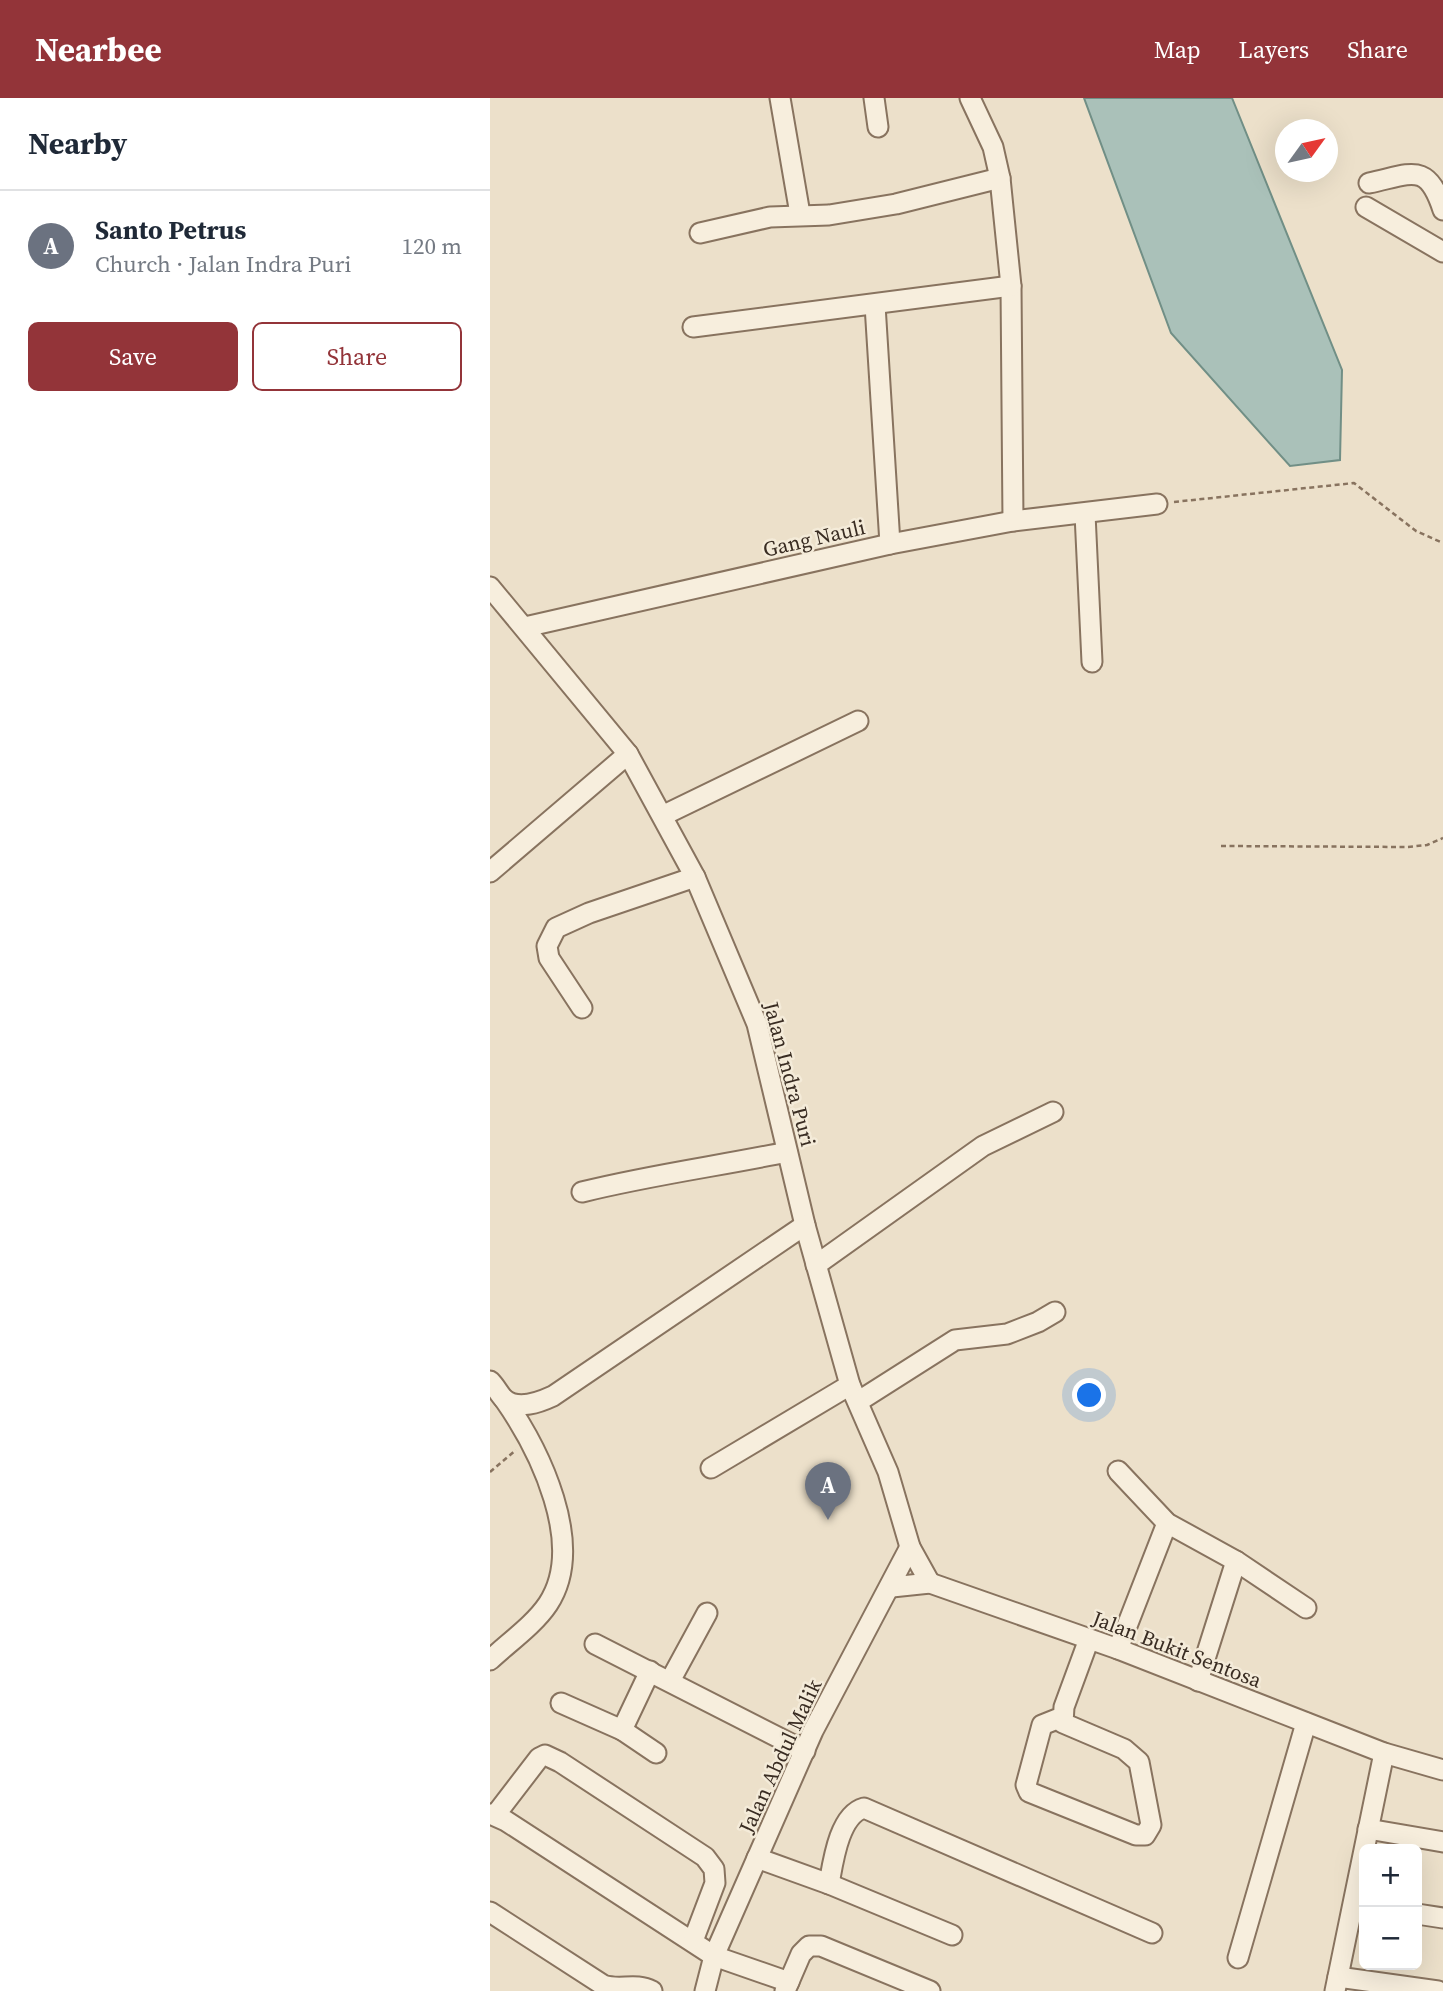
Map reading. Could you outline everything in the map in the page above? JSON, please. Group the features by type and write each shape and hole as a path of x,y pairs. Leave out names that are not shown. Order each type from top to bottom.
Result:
{"street":[{"path":"780,98 800,214"},
{"path":"874,98 878,127"},
{"path":"970,98 993,147 1000,178 1011,286 1013,521"},
{"path":"1369,183 1410,175 1438,180 1443,210"},
{"path":"700,233 800,214 829,215 896,204 1000,178"},
{"path":"1366,207 1443,252"},
{"path":"693,327 1011,286"},
{"path":"875,304 890,544"},
{"name":"Gang Nauli","path":"525,626 890,544 1013,521 1157,504"},
{"path":"1085,514 1091,662"},
{"name":"Jalan Indra Puri","path":"490,587 525,626 628,754 695,877 757,1024 805,1225 855,1393 888,1472 910,1548 930,1583"},
{"path":"664,816 858,721"},
{"path":"490,872 628,754"},
{"path":"582,1008 549,958 547,946 556,928 589,913 695,877"},
{"path":"816,1265 982,1146 1053,1112"},
{"path":"583,1192 637,1178 680,1174 786,1152"},
{"path":"504,1399 520,1405 553,1396 805,1225"},
{"path":"710,1468 955,1340 1007,1334 1055,1312"},
{"path":"490,1381 529,1439 558,1515 563,1540 561,1568 548,1605 490,1660"},
{"path":"1118,1471 1167,1523 1236,1561 1306,1608"},
{"path":"1118,1649 1167,1523"},
{"name":"Jalan Abdul Malik","path":"705,1991 714,1956 805,1751 910,1548"},
{"path":"1198,1681 1236,1561"},
{"name":"Jalan Bukit Sentosa","path":"892,1587 930,1583 1118,1649 1384,1753 1443,1770"},
{"path":"670,1681 707,1613"},
{"path":"1062,1717 1069,1728 1124,1749 1139,1762 1152,1825 1145,1835 1136,1835 1029,1792 1026,1785 1042,1726 1062,1717 1089,1639"},
{"path":"595,1644 805,1751"},
{"path":"622,1730 650,1671"},
{"path":"561,1703 622,1730 656,1753"},
{"path":"1238,1958 1306,1723"},
{"path":"1384,1753 1368,1829 1358,1905 1336,1984 1438,1991"},
{"path":"693,1941 715,1883 714,1869 705,1857 560,1762 545,1755 540,1759 493,1814 714,1956 787,1987 801,1954 809,1946 821,1946 930,1991"},
{"path":"829,1884 834,1855 849,1820 858,1810 864,1808 1152,1933"},
{"path":"1368,1829 1443,1842"},
{"path":"757,1858 829,1884 952,1935"},
{"path":"490,1912 603,1985 642,1986 652,1991"},
{"path":"1422,1915 1443,1918"}],"path":[{"path":"1157,504 1354,483 1416,531 1443,543"},
{"path":"1221,846 1408,847 1427,845 1443,838"},
{"path":"490,1472 529,1439"}],"water":[{"path":"1084,98 1232,98 1342,370 1340,460 1290,466 1171,333"}],"place":[{"name":"Santo Petrus","path":"828,1520"}]}
